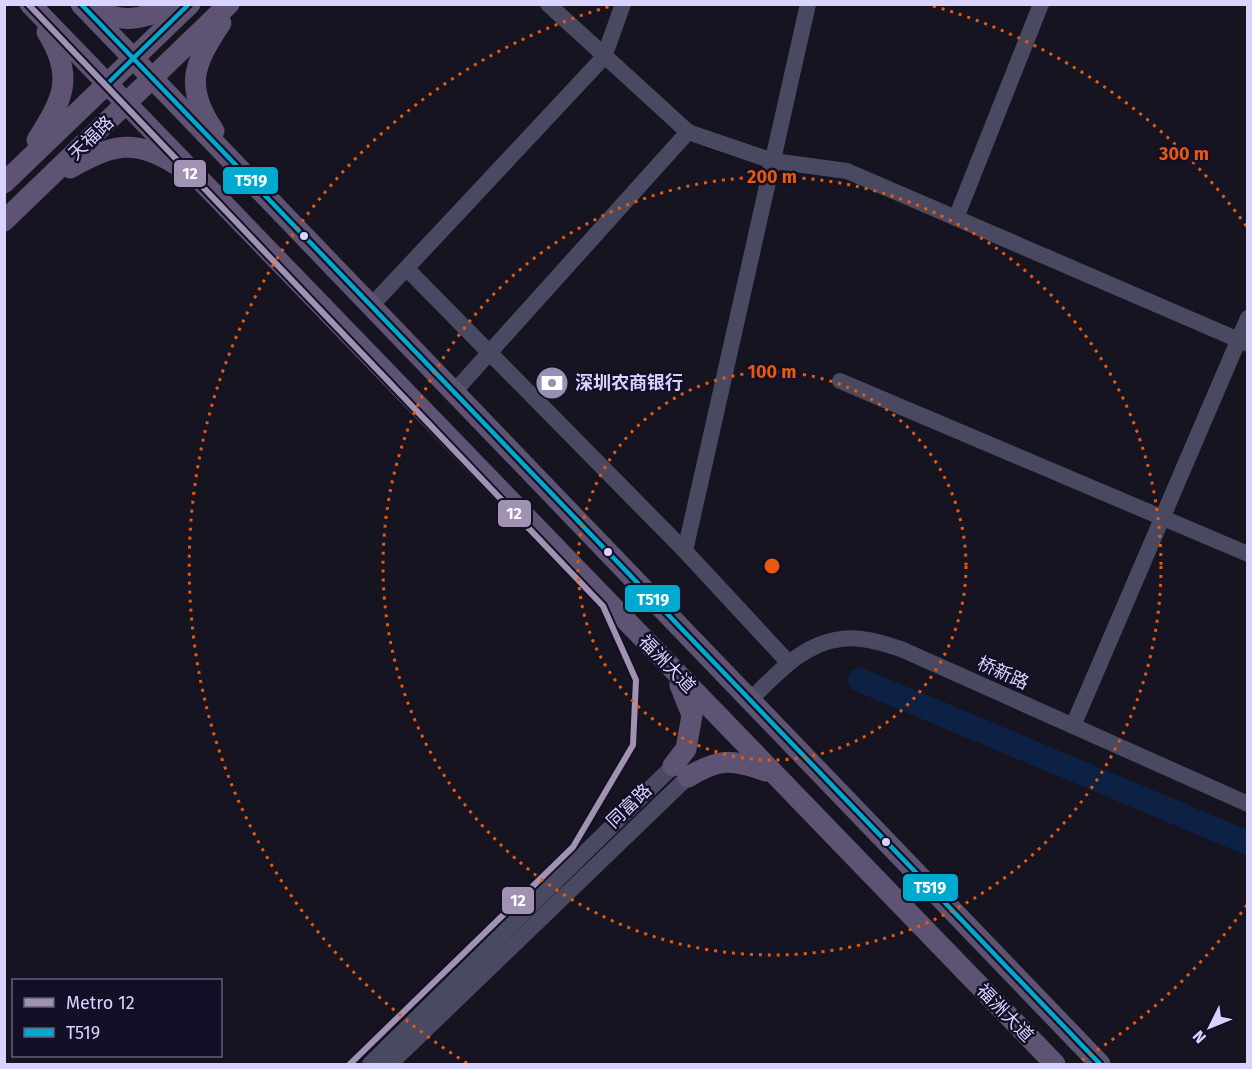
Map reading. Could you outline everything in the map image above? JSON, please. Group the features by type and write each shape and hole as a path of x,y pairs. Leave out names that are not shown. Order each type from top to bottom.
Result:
{"main road":[{"name":"福洲大道","path":"81,4 1100,1065"},
{"path":"89,4 113,17 132,20 151,16 175,4"},
{"name":"天福路","path":"4,183 190,4"},
{"name":"天福路","path":"4,221 231,4"},
{"path":"231,4 201,55 195,77 196,97 205,118 237,167"},
{"name":"福洲大道","path":"31,6 1055,1065"},
{"path":"22,166 52,117 62,93 64,72 56,46 31,6"},
{"path":"48,179 109,148 129,146 151,151 210,189"},
{"path":"675,673 692,715 680,771 740,762 771,772"}],"street":[{"path":"548,4 688,132 773,161 847,171 1243,342"},
{"path":"371,306 604,57 623,4"},
{"path":"686,551 808,4"},
{"path":"956,218 1041,4"},
{"path":"454,392 688,132"},
{"path":"407,269 686,551 788,662"},
{"path":"1073,726 1162,516 1243,342 1248,318"},
{"path":"840,381 1248,554"},
{"name":"桥新路","path":"750,700 788,662 819,645 842,638 874,640 901,649 1248,804"},
{"name":"同富路","path":"370,1065 680,771"},
{"name":"同富路","path":"390,1065 680,771"}],"waterway":[{"path":"860,680 1248,843"}],"metro line":[{"name":"12","path":"28,4 603,606 636,680 633,745 573,847 350,1064"}],"transit line":[{"name":"T519","path":"81,4 1100,1064"},
{"name":"T519","path":"107,84 189,4"}],"place":[{"name":"深圳农商银行","path":"552,383"}]}
